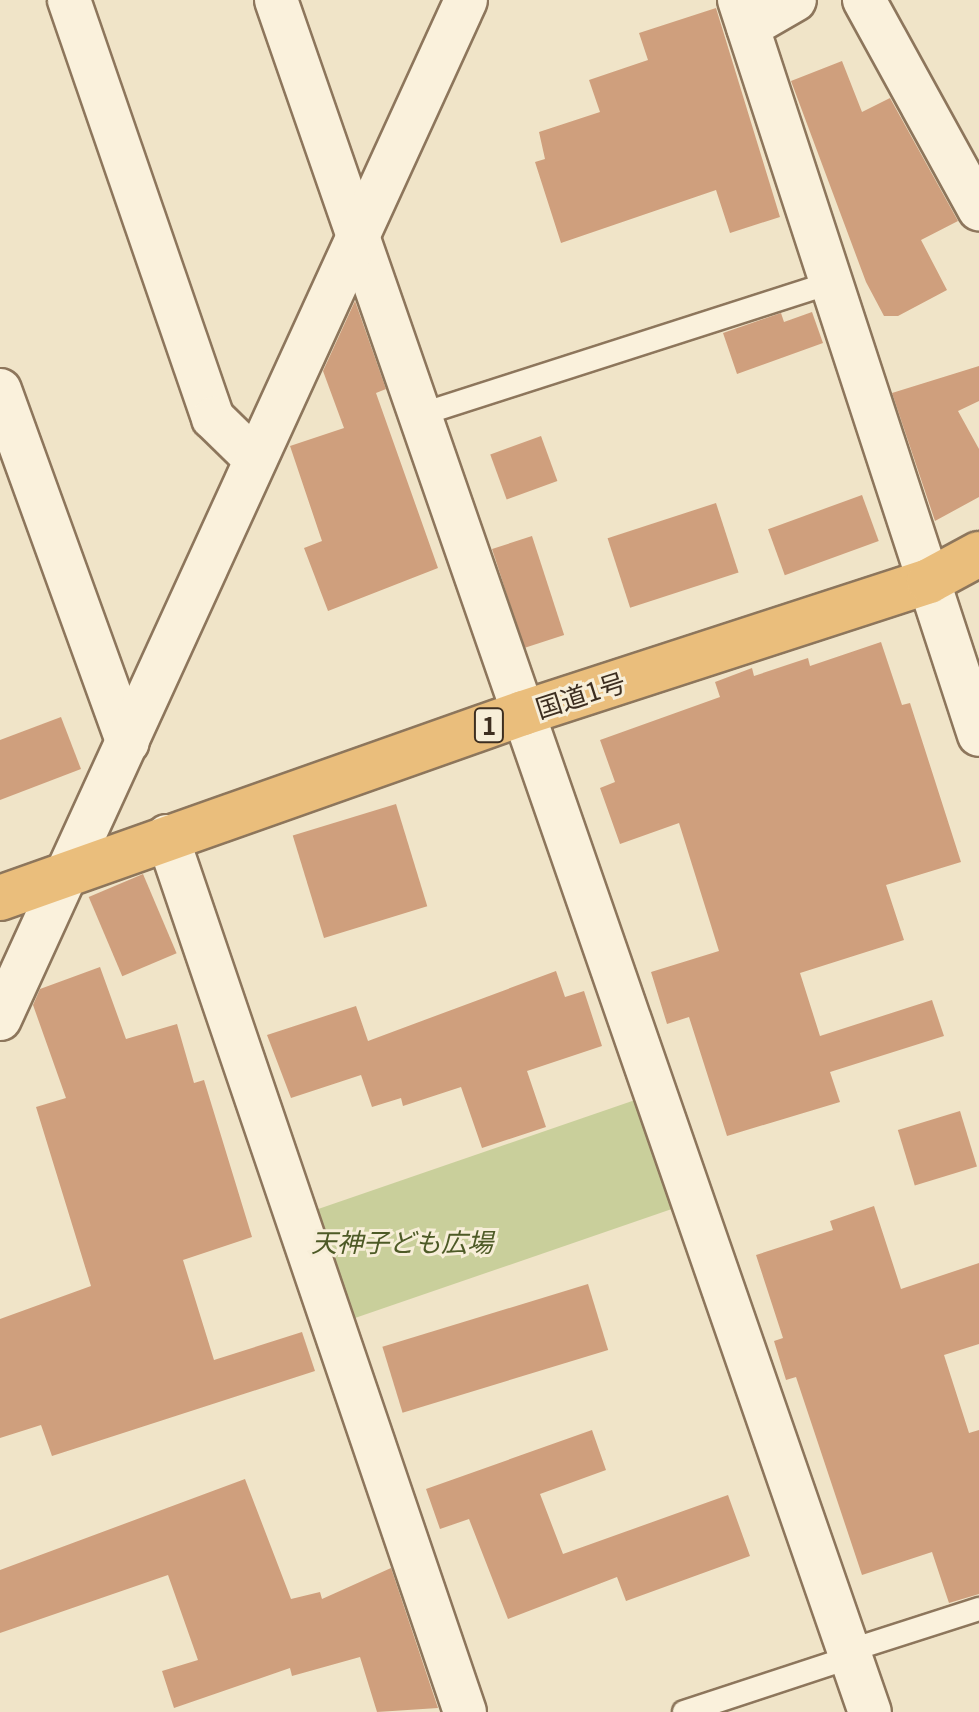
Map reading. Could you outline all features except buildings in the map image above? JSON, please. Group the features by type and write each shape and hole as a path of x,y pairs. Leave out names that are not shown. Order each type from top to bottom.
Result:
{"highway":[{"name":"国道1号","path":"0,898 68,870 523,713 929,581 979,554"}],"street":[{"path":"69,0 213,418 254,458"},
{"path":"276,0 357,241 870,1712"},
{"path":"0,1019 466,0"},
{"path":"795,0 743,14 979,735"},
{"path":"864,0 979,209"},
{"path":"0,390 128,743"},
{"path":"167,836 465,1712"}],"lane":[{"path":"419,415 829,283"},
{"path":"684,1712 979,1609"}],"green space":[{"name":"天神子ども広場","path":"638,1099 675,1208 343,1322 305,1214"}]}
